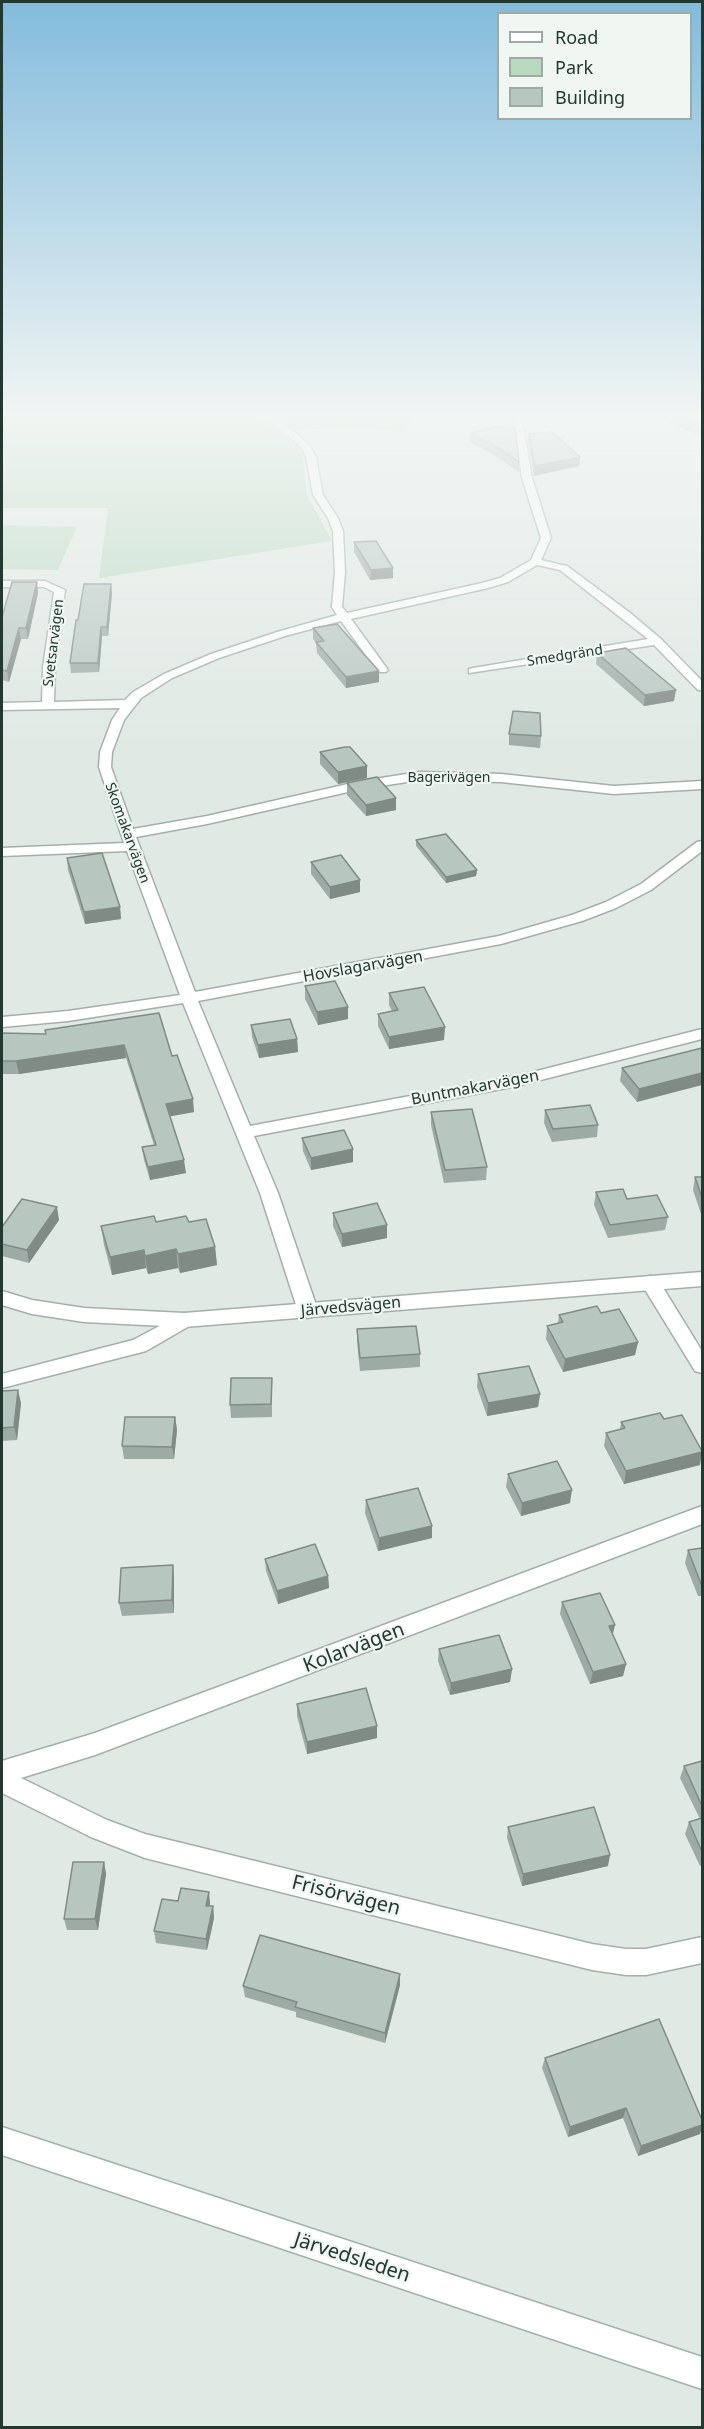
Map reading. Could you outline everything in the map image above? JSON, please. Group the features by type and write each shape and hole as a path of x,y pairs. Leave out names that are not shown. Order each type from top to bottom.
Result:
{"street":[{"path":"337,528 340,572 337,607 382,670"},
{"path":"543,528 546,538 535,562 563,568 657,641 702,687"},
{"name":"Skomakarvägen","path":"308,1311 246,1132 189,998 109,784 105,767 106,752 128,704 160,680 215,656 281,634 504,580 535,562"},
{"name":"Svetsarvägen","path":"2,584 52,585 59,588 49,667 48,706"},
{"name":"Smedgränd","path":"473,671 657,641"},
{"path":"2,707 128,704"},
{"name":"Bagerivägen","path":"2,852 130,841 207,820 361,785 411,777 483,777 601,790 702,785"},
{"name":"Hovslagarvägen","path":"2,1022 68,1016 189,998 436,954 536,931 611,905 646,886 702,845"},
{"name":"Buntmakarvägen","path":"246,1132 517,1082 702,1034"},
{"name":"Järvedsvägen","path":"2,1298 32,1307 84,1315 184,1320 702,1279"},
{"path":"650,1283 702,1366"},
{"path":"2,1382 139,1346 184,1320"},
{"name":"Kolarvägen","path":"2,1772 106,1740 702,1515"},
{"name":"Frisörvägen","path":"2,1780 100,1829 145,1846 592,1958 646,1962 702,1950"},
{"name":"Järvedsleden","path":"2,2141 702,2373"}],"green space":[{"path":"2,528 76,528 58,570 2,569"},
{"path":"105,528 325,528 332,541 99,578"}],"building":[{"path":"376,541 393,568 371,570 354,542"},
{"path":"12,582 37,582 26,628 19,628 7,671 2,670 2,617"},
{"path":"84,584 111,584 107,627 101,627 98,663 70,663 76,620 78,620"},
{"path":"337,624 379,671 346,677 316,642 324,641 313,628"},
{"path":"626,648 676,690 645,695 597,653"},
{"path":"513,711 540,713 541,736 509,734"},
{"path":"350,747 367,766 338,772 320,752"},
{"path":"377,777 396,798 366,805 347,783"},
{"path":"446,834 477,870 446,877 416,840"},
{"path":"102,853 120,907 84,912 67,858"},
{"path":"341,855 360,880 330,887 311,862"},
{"path":"335,981 348,1007 317,1012 305,986"},
{"path":"424,987 445,1027 389,1037 378,1014 398,1010 389,993"},
{"path":"159,1013 172,1056 177,1055 193,1099 166,1104 184,1160 148,1167 142,1147 156,1145 124,1045 16,1061 2,1061 2,1033 46,1034 45,1030"},
{"path":"290,1019 297,1039 258,1045 251,1025"},
{"path":"702,1048 702,1073 639,1089 622,1068"},
{"path":"590,1105 598,1125 553,1129 545,1110"},
{"path":"472,1109 487,1167 445,1170 431,1112"},
{"path":"344,1130 353,1149 311,1158 302,1138"},
{"path":"695,1177 702,1177 702,1198"},
{"path":"623,1189 627,1199 657,1195 668,1217 610,1225 596,1192"},
{"path":"22,1199 57,1207 27,1250 2,1244 2,1227"},
{"path":"377,1203 387,1225 342,1234 333,1213"},
{"path":"154,1216 156,1222 186,1216 189,1222 206,1219 215,1247 178,1254 176,1249 145,1256 144,1250 110,1257 101,1226"},
{"path":"597,1306 601,1313 619,1309 638,1342 565,1359 547,1326 563,1322 559,1315"},
{"path":"416,1326 420,1354 360,1358 357,1329"},
{"path":"529,1366 540,1394 488,1403 478,1374"},
{"path":"231,1378 272,1378 271,1404 230,1405"},
{"path":"18,1390 14,1427 2,1428 2,1391"},
{"path":"660,1413 664,1419 682,1415 702,1452 626,1471 606,1433 625,1428 621,1422"},
{"path":"125,1417 175,1417 172,1447 122,1446"},
{"path":"557,1461 572,1490 522,1503 508,1474"},
{"path":"418,1488 432,1526 379,1538 366,1500"},
{"path":"315,1544 328,1576 277,1591 265,1559"},
{"path":"702,1548 702,1583 701,1584 688,1550"},
{"path":"173,1565 172,1600 119,1603 121,1568"},
{"path":"600,1593 615,1625 609,1626 626,1664 593,1672 562,1602"},
{"path":"499,1635 512,1669 451,1683 439,1649"},
{"path":"366,1688 377,1726 307,1742 297,1704"},
{"path":"702,1761 702,1806 684,1766"},
{"path":"594,1807 610,1855 523,1874 508,1827"},
{"path":"702,1818 702,1852 689,1822"},
{"path":"73,1862 104,1862 95,1919 64,1919"},
{"path":"181,1888 209,1892 206,1906 213,1906 206,1939 154,1931 162,1899 178,1901"},
{"path":"260,1935 400,1974 385,2033 295,2007 297,2002 243,1986"},
{"path":"659,2019 702,2120 702,2125 641,2146 626,2108 570,2127 545,2058"}]}
